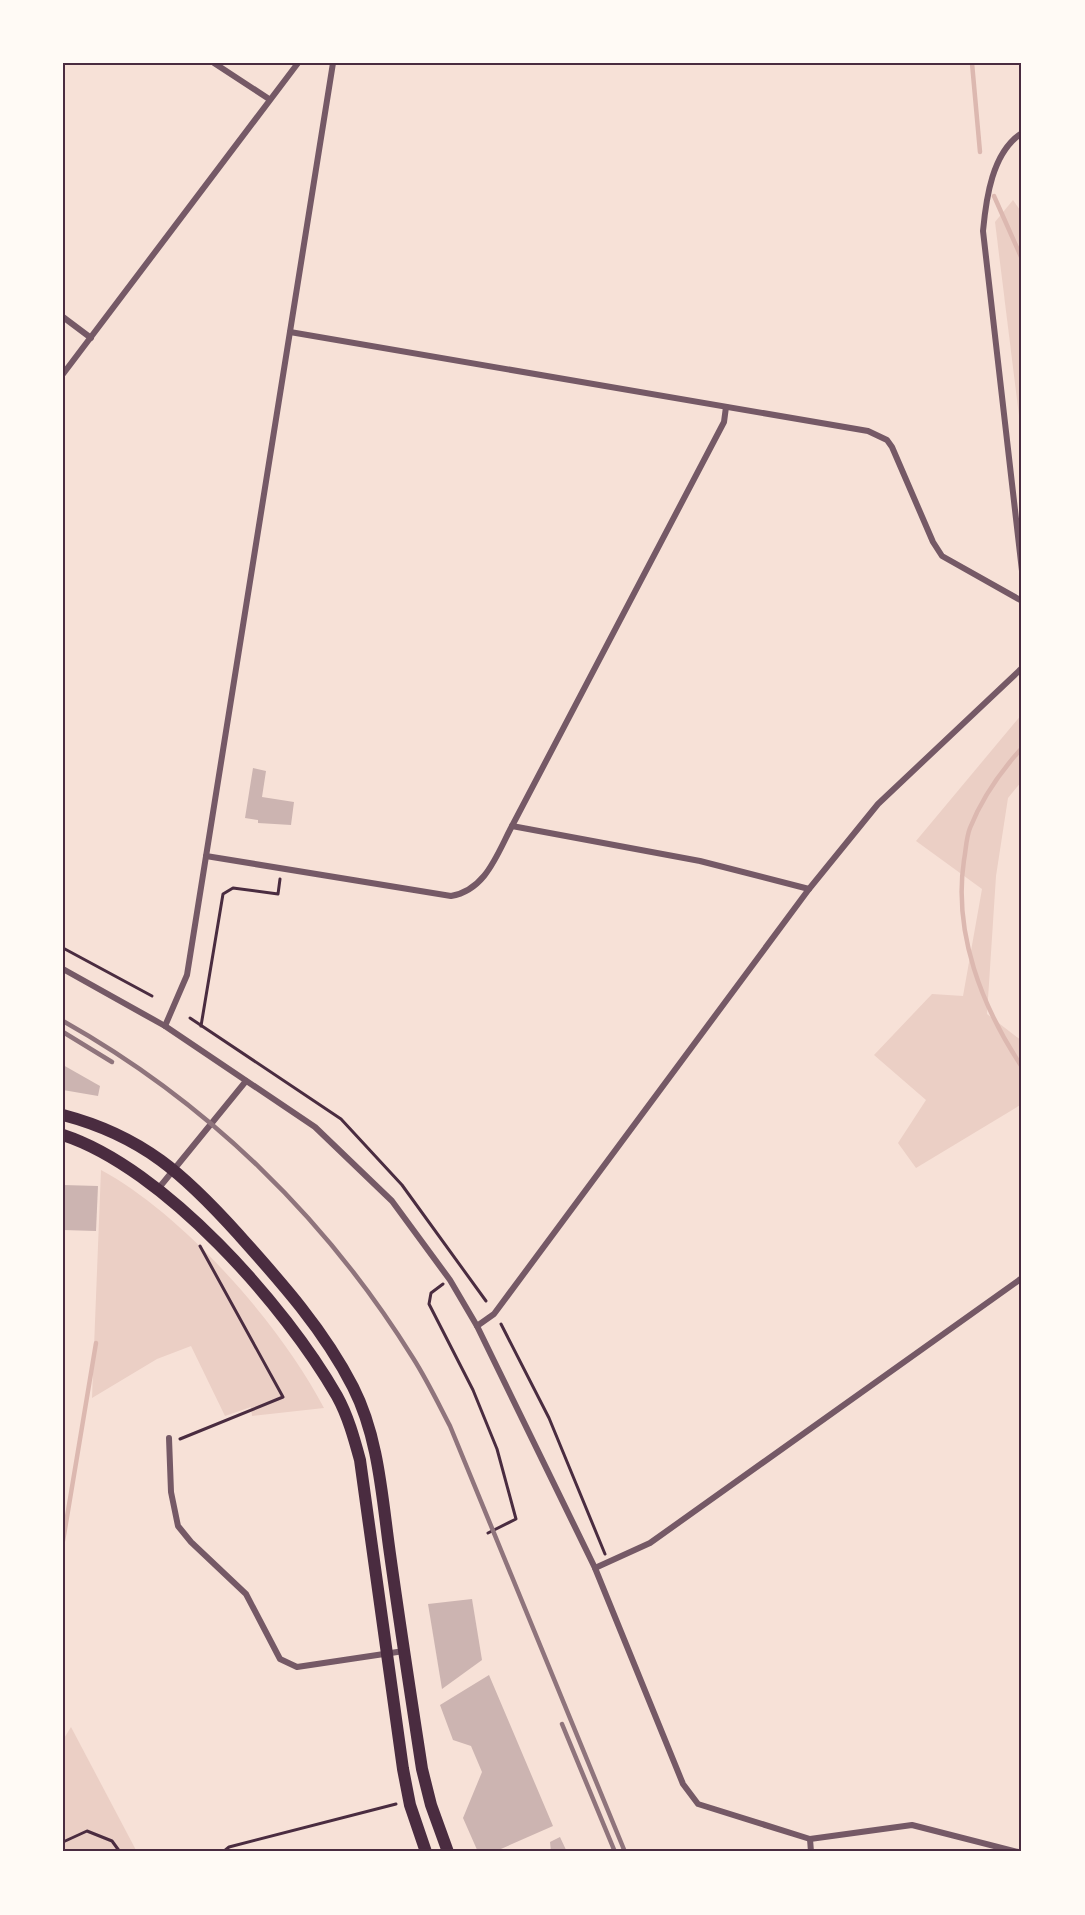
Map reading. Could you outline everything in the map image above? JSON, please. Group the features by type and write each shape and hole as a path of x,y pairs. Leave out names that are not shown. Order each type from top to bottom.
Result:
{"highway":[{"path":"63,1114 122,1134 173,1168 227,1222 310,1319 354,1388 375,1451 422,1769 431,1805 448,1852"},
{"path":"63,1135 98,1150 158,1188 188,1214 267,1297 337,1397 350,1423 360,1460 405,1778 410,1805 426,1852"}],"street":[{"path":"214,63 269,99"},
{"path":"63,374 298,63"},
{"path":"165,1026 186,981 333,63"},
{"path":"1022,133 1006,149 999,165 986,198 983,231 1022,571"},
{"path":"63,317 91,338"},
{"path":"290,332 868,431 887,440 936,549 950,561 1022,601"},
{"path":"206,856 451,896 464,894 480,882 512,826 724,422 726,407"},
{"path":"477,1326 495,1314 810,890 878,804 1022,668"},
{"path":"512,826 700,861 810,890"},
{"path":"63,969 165,1026 315,1127 392,1201 450,1280 477,1326 596,1568 688,1794 698,1804 810,1839 912,1825 1018,1852"},
{"path":"158,1188 246,1081"},
{"path":"596,1568 650,1543 1022,1278"},
{"path":"169,1441 171,1492 178,1526 191,1542 246,1594 280,1659 297,1667 404,1651"},
{"path":"810,1839 811,1852"}],"path":[{"path":"201,1027 223,894 233,888 278,894 280,879"},
{"path":"63,948 152,996"},
{"path":"169,1441 283,1397 198,1242"},
{"path":"450,1280 431,1293 429,1304 473,1390 497,1449 516,1519 488,1533"},
{"path":"482,1295 486,1301"},
{"path":"501,1324 549,1418 608,1562"},
{"path":"223,1852 230,1847 396,1804"},
{"path":"63,1842 87,1832 112,1841 120,1852"}],"shaded area":[{"path":"1013,200 1022,213 1022,440 995,222"},
{"path":"1022,714 1022,781 1008,798 996,876 987,1014 1022,1041 1022,1104 916,1168 898,1143 926,1100 874,1055 932,994 963,996 982,889 916,841"},
{"path":"101,1170 132,1189 164,1214 227,1274 283,1342 324,1408 252,1416 251,1407 225,1416 191,1346 157,1359 92,1398"},
{"path":"71,1727 137,1852 63,1852 63,1740"}],"building":[{"path":"253,768 266,771 262,797 294,802 291,825 258,823 258,820 245,818"},
{"path":"63,1065 100,1086 98,1096 63,1090"},
{"path":"63,1185 98,1186 96,1231 63,1230"},
{"path":"472,1599 482,1660 442,1689 428,1604"},
{"path":"489,1675 553,1826 494,1852 478,1852 463,1818 482,1772 471,1746 453,1740 440,1705"},
{"path":"560,1837 567,1852 551,1852 550,1842"}],"waterway":[{"path":"972,63 980,152"},
{"path":"994,196 1022,259"},
{"path":"1022,748 992,786 975,817 967,840 962,887 963,915 974,968 995,1020 1022,1067"},
{"path":"63,1541 96,1343"}],"railway":[{"path":"63,1021 116,1053 166,1088 214,1126 302,1211 379,1307 418,1366 450,1426 625,1852"},
{"path":"63,1032 112,1062"},
{"path":"562,1724 615,1852"}]}
